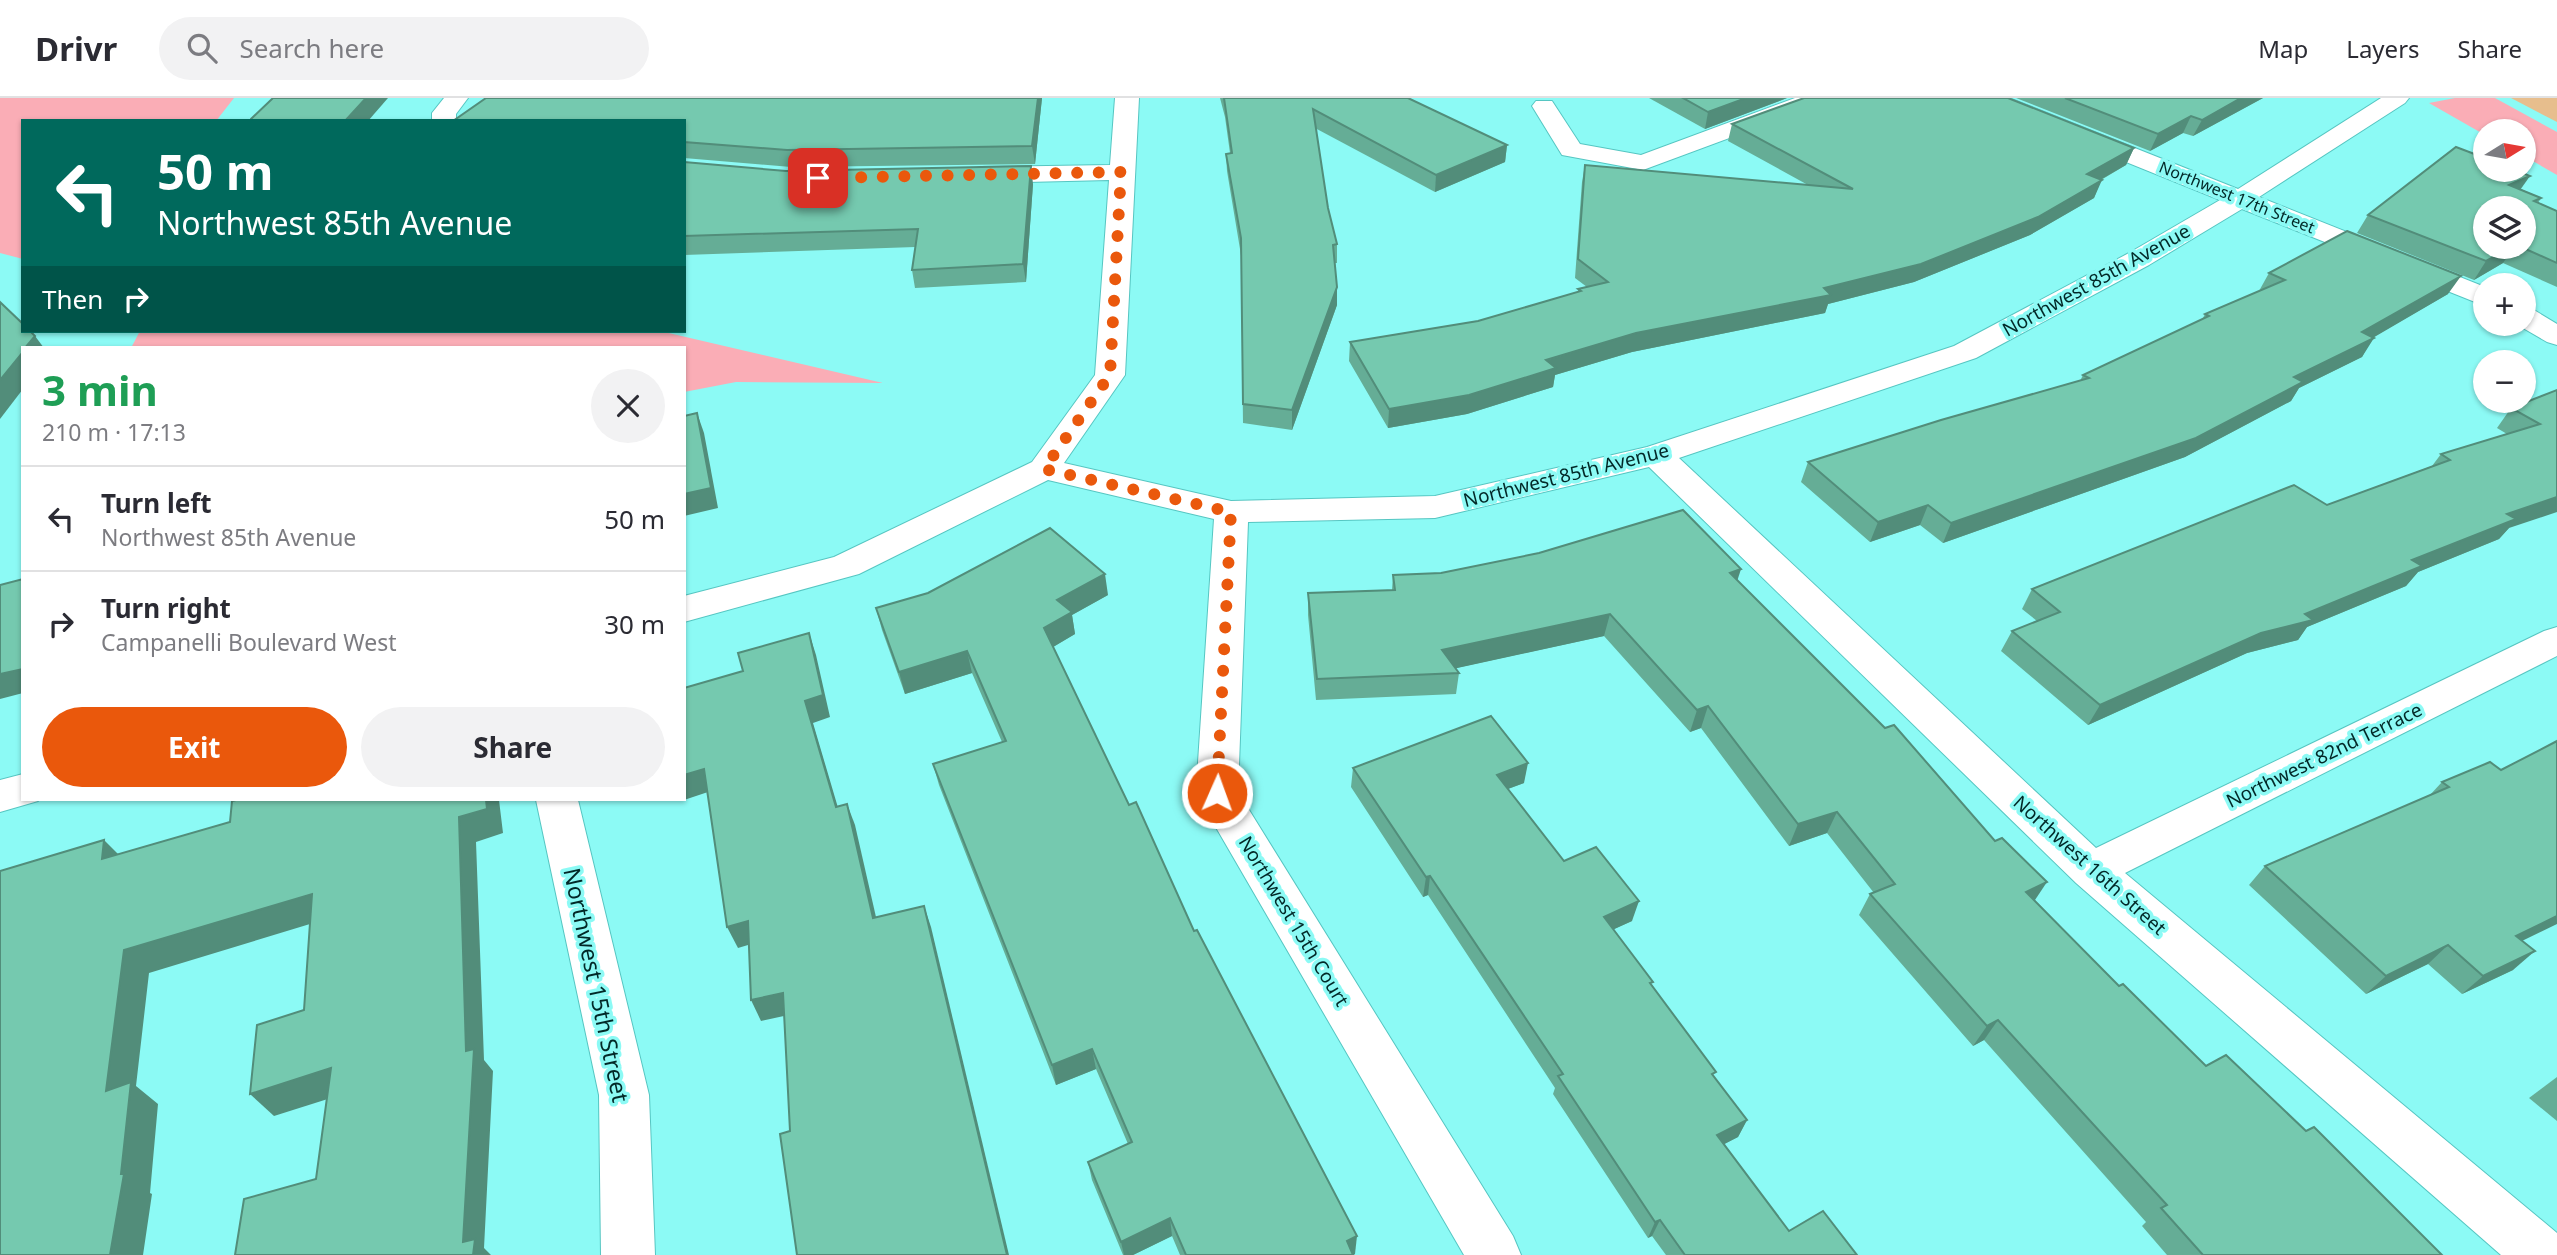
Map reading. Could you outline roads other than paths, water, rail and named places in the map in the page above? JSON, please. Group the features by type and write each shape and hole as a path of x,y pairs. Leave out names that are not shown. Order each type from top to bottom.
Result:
{"street":[{"path":"444,119 444,113 456,98"},
{"path":"686,608 846,566 1044,469 1110,375 1127,98"},
{"path":"1544,106 1571,150 1643,163 1816,98"},
{"name":"Northwest 17th Street","path":"1988,98 2473,293"},
{"name":"Northwest 85th Avenue","path":"1044,469 1231,512 1435,507 1656,455 1965,352 2139,259 2241,198 2397,98"},
{"path":"956,175 1121,172"},
{"path":"2536,323 2557,336"},
{"name":"Northwest 16th Street","path":"1656,455 2091,870 2542,1255"},
{"name":"Northwest 15th Court","path":"1231,512 1217,793 1494,1255"},
{"name":"Northwest 82nd Terrace","path":"2091,870 2557,640"},
{"path":"0,796 21,791"},
{"name":"Northwest 15th Street","path":"557,801 624,1095 628,1255"}]}
